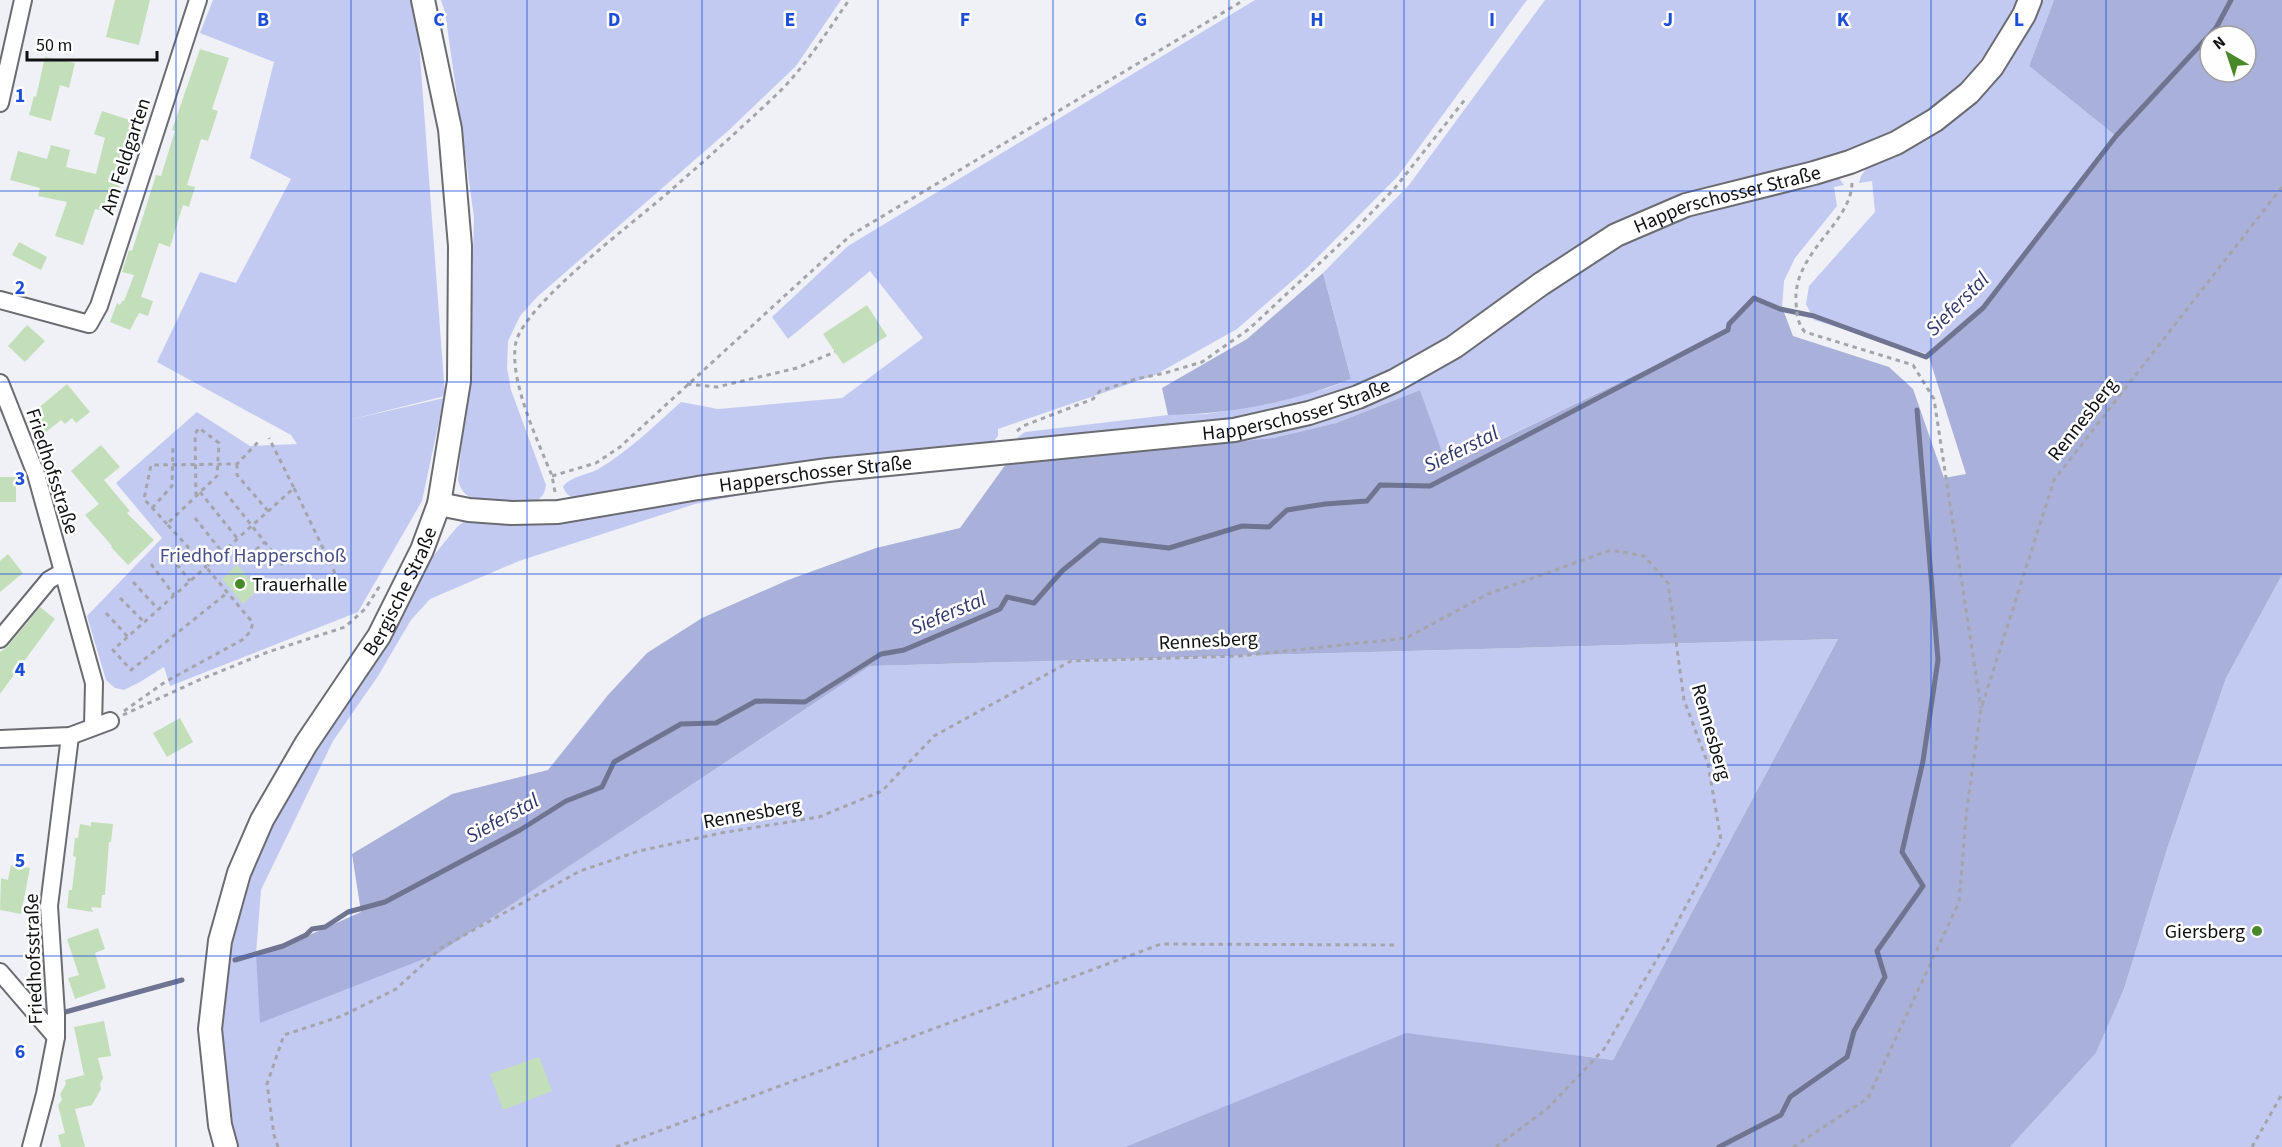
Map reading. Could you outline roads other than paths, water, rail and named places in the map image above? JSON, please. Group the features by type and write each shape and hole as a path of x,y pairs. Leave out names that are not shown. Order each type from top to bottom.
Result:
{"street":[{"path":"0,103 23,0"},
{"name":"Am Feldgarten","path":"0,300 89,324 99,306 198,0"},
{"name":"Bergische Straße","path":"226,1147 220,1125 210,1029 220,941 239,873 262,820 306,744 379,636 422,550 439,504 459,381 460,246 450,129 423,0"},
{"name":"Happerschosser Straße","path":"439,504 469,510 512,513 558,512 698,488 828,470 1234,430 1309,413 1358,397 1394,381 1454,347 1541,284 1616,235 1686,205 1814,173 1850,162 1896,143 1935,120 1969,93 1992,67 2024,15 2030,0"},
{"name":"Friedhofsstraße","path":"0,383 36,474 94,683 93,727"},
{"path":"0,639 49,580 63,572"},
{"path":"0,739 70,736 111,721"},
{"name":"Friedhofsstraße","path":"31,1147 45,1094 56,1037 49,906 70,736"},
{"path":"0,972 56,1037"}],"waterway":[{"name":"Sieferstal","path":"235,960 283,946 306,935 312,929 325,927 348,912 385,902 520,830 566,801 602,787 614,762 681,724 716,723 756,701 805,702 881,654 904,650 1000,609 1007,597 1034,603 1062,571 1100,540 1169,548 1242,526 1269,527 1287,510 1367,501 1380,485 1430,486 1728,330 1729,324 1754,298 1780,309 1814,316 1926,357 1983,308 2116,136 2216,28 2231,0"},
{"path":"1719,1147 1781,1115 1790,1097 1847,1057 1854,1031 1885,977 1877,951 1923,886 1902,852 1923,761 1938,660 1917,410"},
{"name":"Sieferstal","path":"58,1014 182,980"}],"place":[{"name":"Trauerhalle","path":"240,584"},
{"name":"Giersberg","path":"2257,931"}],"park label":[{"name":"Friedhof Happerschoß","path":"253,555"}]}
